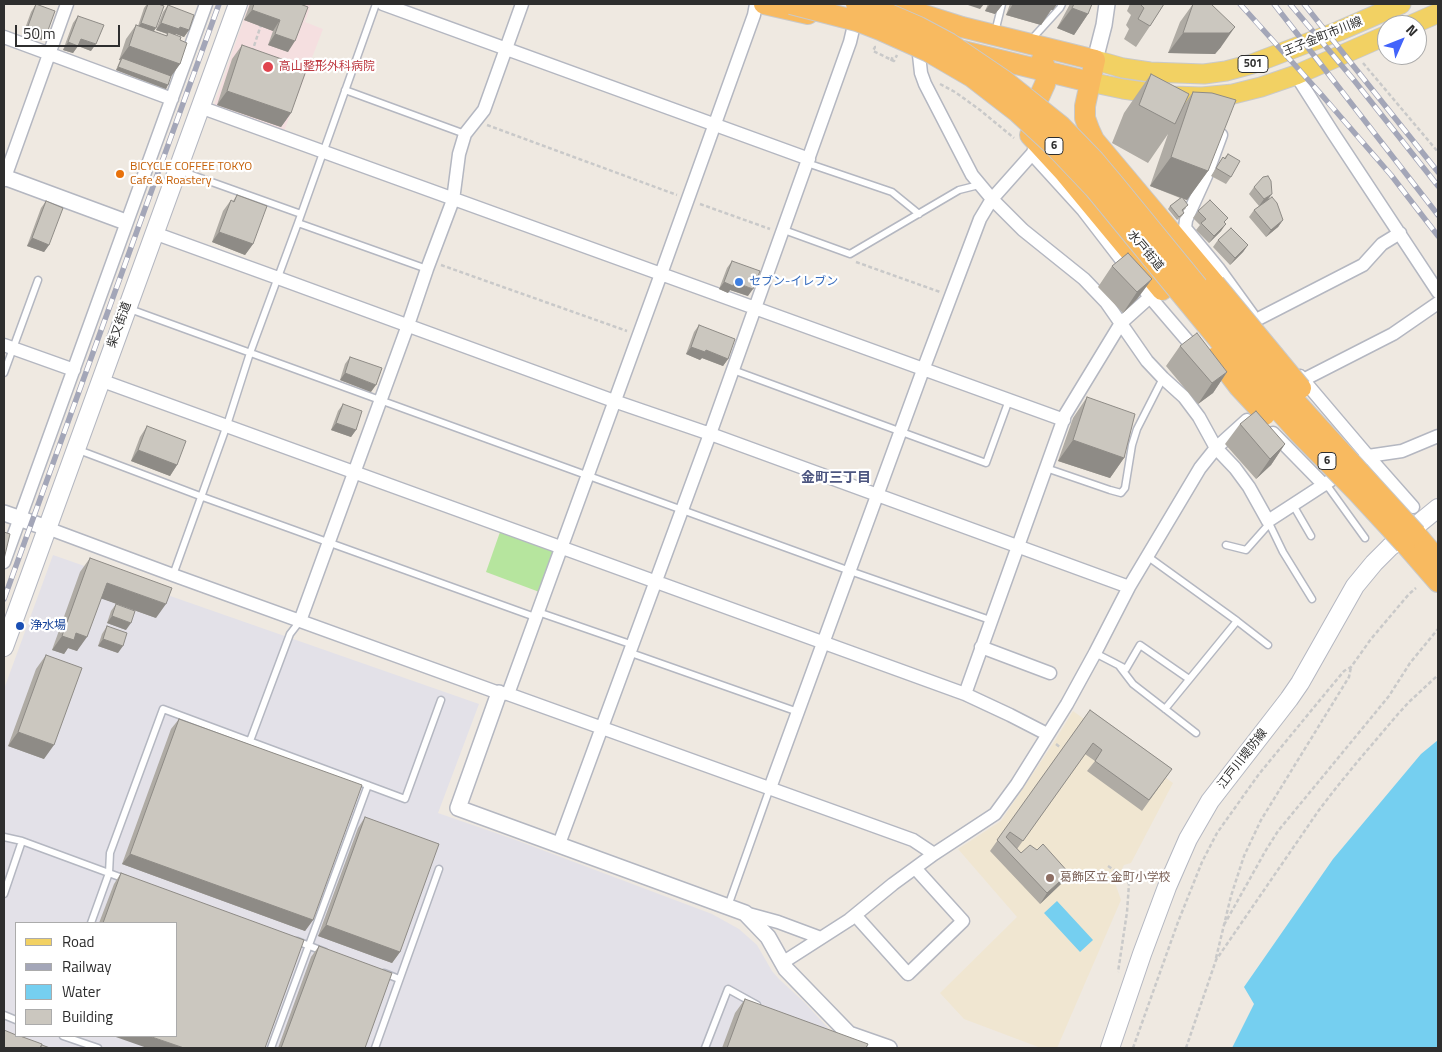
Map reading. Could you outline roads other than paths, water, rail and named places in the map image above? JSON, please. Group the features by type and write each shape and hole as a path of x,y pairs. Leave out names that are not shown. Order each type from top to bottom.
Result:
{"highway":[{"path":"764,4 1090,82"},
{"name":"水戸街道","path":"792,4 856,21 929,52 972,77 1016,111 1056,148 1094,188 1250,378 1300,433 1356,492 1410,539 1438,560"},
{"name":"水戸街道","path":"856,4 889,14 949,43 1005,81 1060,125 1094,160 1263,366 1342,452 1410,539 1438,582"},
{"path":"890,4 962,28 1095,60 1085,118 1094,140 1319,411 1342,452"},
{"path":"854,25 866,33 919,55 945,69 1018,124 1035,149 1065,173 1156,293 1239,387 1314,462 1356,492"},
{"path":"1018,124 1035,106 1046,84 1047,72 1041,58 1027,44"}],"main road":[{"name":"柴又街道","path":"4,647 238,4"},
{"name":"王子金町市川線","path":"1095,60 1124,68 1150,72 1204,74 1226,71 1252,64 1339,31 1401,4"},
{"name":"王子金町市川線","path":"1090,82 1172,96 1202,97 1231,101 1377,40"},
{"name":"江戸川堤防線","path":"1110,1048 1167,887 1188,839 1207,807 1223,783 1275,718 1300,683 1355,586 1390,547 1438,508"}],"street":[{"path":"67,4 4,178 125,222"},
{"path":"4,562 74,370 125,222 206,4"},
{"path":"383,4 714,124 808,161"},
{"path":"300,621 453,200 459,154 465,134 484,110 522,4"},
{"path":"756,4 754,15 562,546 458,808 745,913 778,922 821,938"},
{"path":"559,844 632,649 808,161 850,42 856,4"},
{"path":"1095,60 1107,4"},
{"path":"4,37 172,99"},
{"path":"919,55 920,73 925,84 979,185 1023,230 1084,279 1106,302 1147,361 1184,397 1199,417 1216,448 1235,468 1249,487 1268,522 1368,456 1402,451 1438,436"},
{"path":"1296,75 1438,292"},
{"path":"200,107 1064,420"},
{"path":"1224,123 1206,176 1186,220 1185,228 1218,268 1303,380 1413,506"},
{"path":"770,788 980,219 992,199 1035,149"},
{"path":"1256,320 1363,265 1382,244 1400,233"},
{"path":"154,234 1129,587"},
{"path":"965,694 990,620 1066,414 1121,323 1156,293 1201,357 1253,414 1325,484"},
{"path":"782,963 855,915 934,854 995,814 1017,784 1067,704 1147,556 1200,468 1216,448 1253,414 1303,380 1393,334 1438,303"},
{"path":"8,346 74,370"},
{"path":"100,380 562,546 965,694 1047,734"},
{"path":"4,513 913,840 934,854"},
{"path":"981,647 1050,673"},
{"path":"855,915 908,974 963,921 915,868"},
{"path":"745,913 768,937 786,969 849,1034 889,1048"}],"lane":[{"path":"173,575 250,353 302,214 376,4"},
{"path":"994,36 1002,4"},
{"path":"1027,44 1062,4"},
{"path":"345,90 465,134"},
{"path":"808,161 892,192 919,214"},
{"path":"177,169 302,214"},
{"path":"782,233 850,254 959,190 979,185"},
{"path":"298,223 429,265"},
{"path":"4,374 8,346 38,280"},
{"path":"126,308 990,620"},
{"path":"732,370 986,463 1008,400"},
{"path":"1046,468 1086,483 1121,493 1125,488 1132,445 1137,429 1163,378"},
{"path":"75,449 328,542 536,614 798,712"},
{"path":"1325,484 1365,538"},
{"path":"1293,505 1311,536"},
{"path":"1226,545 1246,550 1268,522 1283,552 1312,598"},
{"path":"1147,556 1268,645"},
{"path":"250,741 290,634 300,621"},
{"path":"1165,709 1237,621"},
{"path":"1095,653 1126,669 1140,646 1189,679"},
{"path":"1120,666 1133,684 1196,733"},
{"path":"91,922 109,873 110,853 162,709 405,799 441,700"},
{"path":"271,1048 368,785"},
{"path":"728,906 770,788"},
{"path":"4,837 22,841 136,883"},
{"path":"4,894 22,841"},
{"path":"375,1048 438,869"},
{"path":"290,939 336,956"},
{"path":"381,972 399,979"},
{"path":"705,1048 728,989 761,1006"},
{"path":"66,1037 95,1048"}],"water":[{"path":"1438,740 1438,1048 1232,1048 1254,1004 1244,987 1333,859 1421,754"},
{"path":"1057,901 1093,940 1080,952 1044,913"}],"railway":[{"path":"4,599 219,4"},
{"path":"1240,4 1391,175 1438,236"},
{"path":"1274,4 1438,215"},
{"path":"1290,4 1353,79 1438,186"},
{"path":"1304,4 1438,172"}],"place":[{"name":"高山整形外科病院","path":"268,67"},
{"name":"BICYCLE COFFEE TOKYO Cafe & Roastery","path":"120,174"},
{"name":"セブン-イレブン","path":"739,282"},
{"name":"浄水場","path":"20,626"},
{"name":"葛飾区立 金町小学校","path":"1050,878"}],"district":[{"name":"金町三丁目","path":"836,479"}]}
